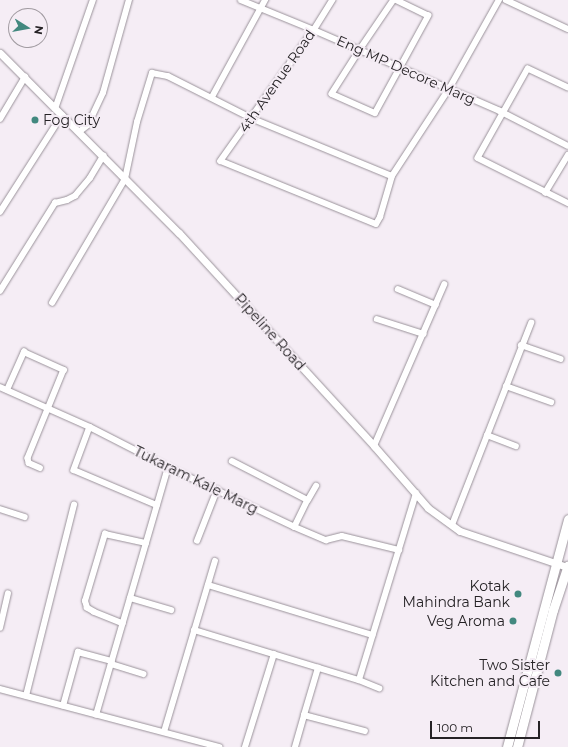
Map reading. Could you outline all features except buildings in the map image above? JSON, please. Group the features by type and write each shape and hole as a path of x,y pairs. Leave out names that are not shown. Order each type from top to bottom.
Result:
{"main road":[{"path":"507,747 555,562 568,518"},
{"path":"517,747 554,610 568,566"}],"street":[{"path":"56,109 93,0"},
{"path":"79,132 88,125 103,93 129,0"},
{"name":"Eng MP Decore Marg","path":"241,0 503,112 568,146"},
{"path":"212,97 265,0"},
{"name":"4th Avenue Road","path":"333,0 314,30 221,161 376,224 380,218 392,176"},
{"path":"395,0 428,16 375,113 332,94 360,50 395,0"},
{"path":"52,303 125,179 135,128 152,74 168,76 251,118 392,176 449,89 499,0"},
{"path":"506,0 568,29"},
{"name":"Pipeline Road","path":"0,53 179,233 374,446 428,508 460,531 568,566"},
{"path":"568,88 528,69 478,158 545,193 568,203"},
{"path":"0,119 25,77"},
{"path":"0,212 62,116"},
{"path":"545,193 568,155"},
{"path":"0,291 55,203 75,196 90,178 103,156"},
{"path":"374,446 444,285"},
{"path":"398,289 436,305"},
{"path":"377,320 424,334"},
{"path":"452,525 531,323"},
{"path":"522,345 561,359"},
{"path":"7,390 24,352 64,370 28,458 29,463 40,468"},
{"path":"506,386 551,402"},
{"name":"Tukaram Kale Marg","path":"0,387 49,407 168,467 295,527 326,540 342,536 399,550"},
{"path":"90,427 74,470 157,505"},
{"path":"487,435 516,446"},
{"path":"232,461 308,500"},
{"path":"96,715 168,467"},
{"path":"295,527 316,486"},
{"path":"197,541 217,490"},
{"path":"359,680 416,494"},
{"path":"26,696 74,505"},
{"path":"0,509 25,517"},
{"path":"123,624 87,608 85,601 105,534 146,543"},
{"path":"164,732 215,561"},
{"path":"208,585 373,635"},
{"path":"0,628 8,594"},
{"path":"130,598 171,610"},
{"path":"194,630 359,680 379,688"},
{"path":"63,706 78,652 144,674"},
{"path":"244,747 274,654"},
{"path":"295,747 318,668"},
{"path":"0,689 219,747"},
{"path":"304,715 365,731"}],"place":[{"name":"Fog City","path":"35,120"},
{"name":"Kotak Mahindra Bank","path":"518,594"},
{"name":"Veg Aroma","path":"513,621"},
{"name":"Two Sister Kitchen and Cafe","path":"558,673"}]}
